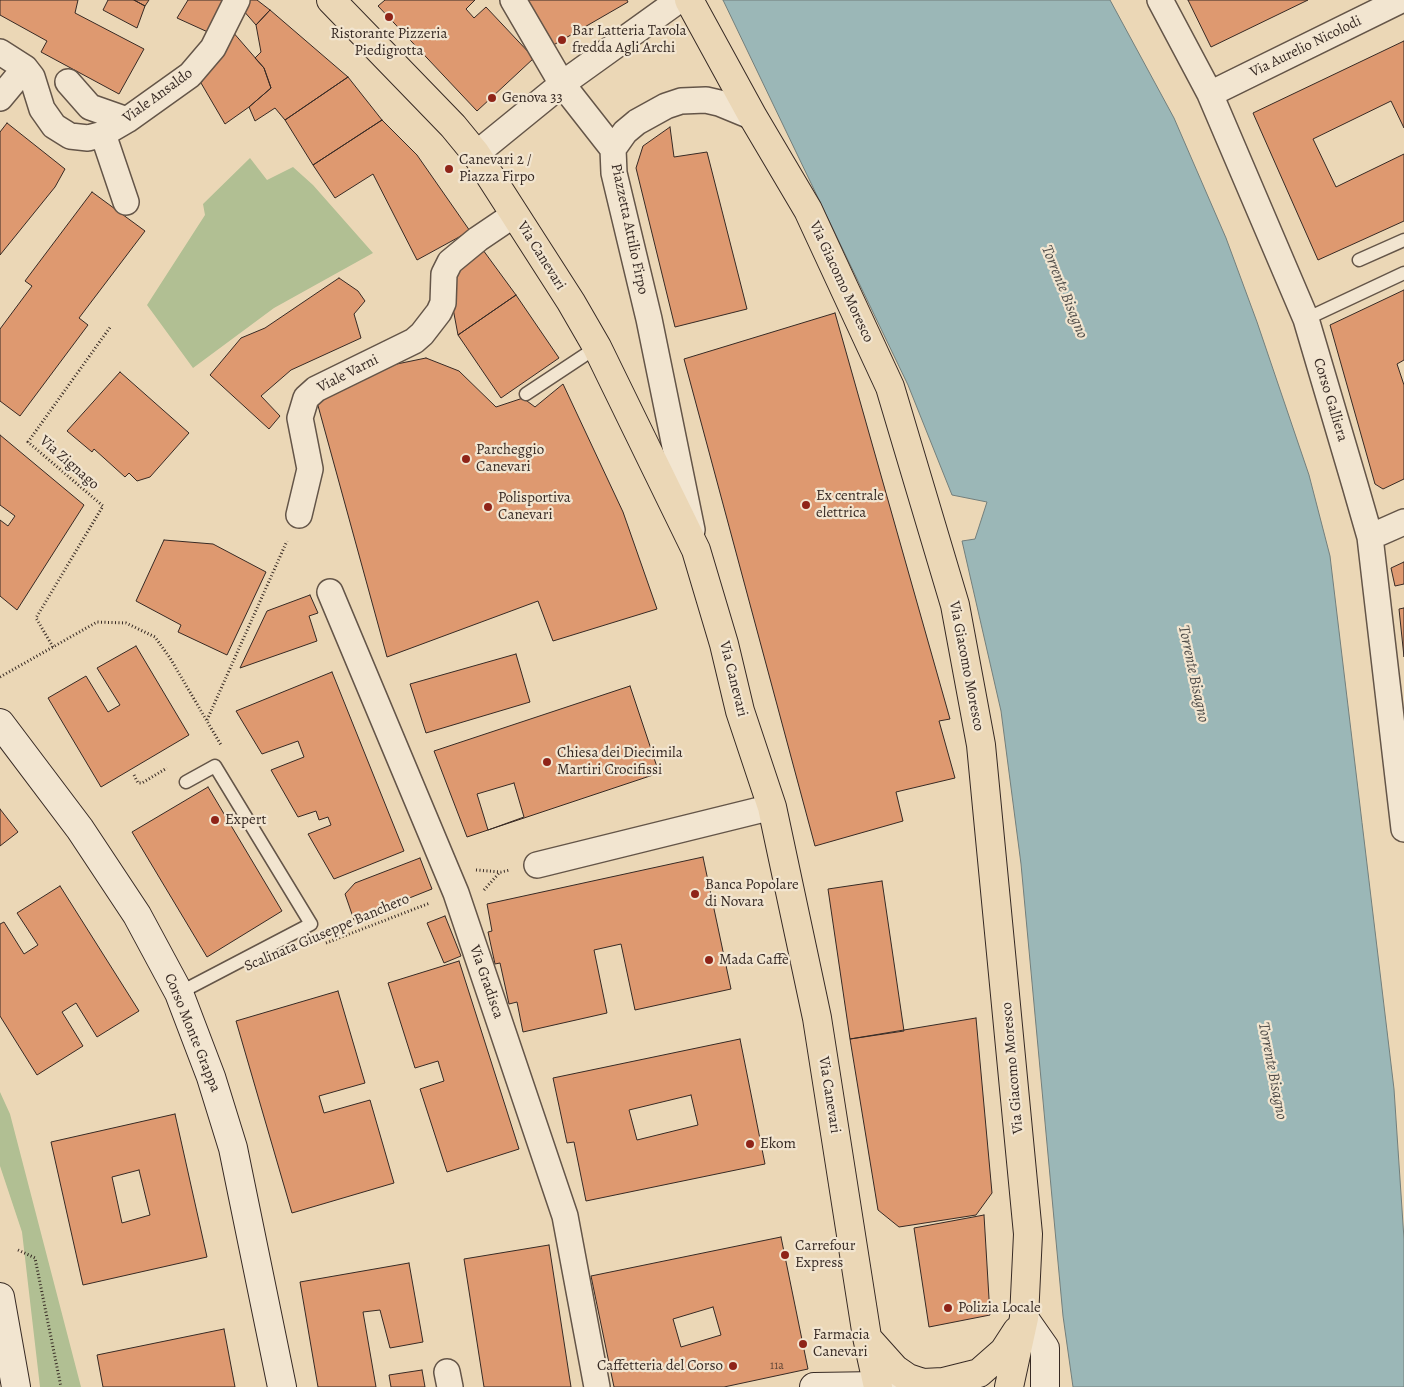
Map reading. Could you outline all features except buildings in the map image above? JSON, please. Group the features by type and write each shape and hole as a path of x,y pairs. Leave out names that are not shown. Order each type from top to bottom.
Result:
{"main road":[{"name":"Via Canevari","path":"331,0 453,126 476,154 597,347 696,550 724,644 740,711 772,807 817,1018 867,1337 879,1387"},
{"name":"Via Giacomo Moresco","path":"689,0 753,117 808,210 890,387 954,605 981,745 1028,1234 1024,1318 1009,1387"},
{"path":"867,1337 895,1369 908,1378 923,1383 943,1382 980,1373 1004,1350 1024,1318"}],"street":[{"name":"Viale Ansaldo","path":"25,68 32,77 42,109 54,126 70,136 88,138 103,134 176,88 202,63 213,48 237,0"},
{"path":"513,0 562,84 613,150"},
{"path":"476,154 562,84 679,0"},
{"name":"Corso Galliera","path":"1160,0 1210,94 1306,319 1370,537 1399,741 1404,829"},
{"name":"Via Aurelio Nicolodi","path":"1210,94 1401,0"},
{"path":"0,52 25,68 0,98"},
{"path":"68,82 90,107 127,120"},
{"name":"Piazzetta Attilio Firpo","path":"649,319 614,173 613,150 625,132 637,122 666,106 681,102 694,100 719,103 753,117"},
{"path":"103,134 126,202"},
{"name":"Viale Varni","path":"298,515 310,469 300,418 306,398 316,389 414,341 422,334 437,316 443,303 444,274 450,262 478,239 515,214"},
{"name":"Via Canevari","path":"649,319 696,550"},
{"path":"1370,537 1404,522"},
{"name":"Via Gradisca","path":"330,592 456,893 565,1216 597,1387"},
{"name":"Corso Monte Grappa","path":"0,723 101,860 137,915 179,993 211,1077 233,1148 282,1387"},
{"path":"537,865 772,807"},
{"path":"0,1297 16,1387"},
{"path":"1024,1318 1045,1348 1045,1387"},
{"path":"814,1387 879,1387 908,1378"}],"lane":[{"path":"1359,260 1404,240"},
{"path":"1306,319 1404,273"},
{"path":"526,394 597,347"},
{"path":"179,993 311,924 215,766 186,782"}],"path":[{"name":"Via Zignago","path":"53,648 36,618 103,506 28,442 111,326"},
{"path":"207,721 298,515"},
{"path":"0,677 97,622"},
{"path":"446,868 500,872 537,865"},
{"name":"Scalinata Giuseppe Banchero","path":"320,946 456,893"},
{"path":"18,1250 35,1258 61,1387"}],"green space":[{"path":"250,158 267,180 293,167 313,185 373,253 274,308 193,368 147,305 205,215 203,204"},
{"path":"0,1092 10,1114 81,1387 40,1387 22,1232 0,1166"}],"water":[{"name":"Torrente Bisagno","path":"723,0 1110,0 1174,118 1226,238 1257,322 1309,475 1330,556 1394,1089 1404,1239 1404,1387 1073,1387 1063,1316 1021,864 1001,711 962,541 975,539 987,502 952,495 908,385"}],"place":[{"name":"Ristorante Pizzeria Piedigrotta","path":"389,17"},
{"name":"Bar Latteria Tavola fredda Agli Archi","path":"562,40"},
{"name":"Genova 33","path":"492,98"},
{"name":"Canevari 2 / Piazza Firpo","path":"449,169"},
{"name":"Parcheggio Canevari","path":"466,459"},
{"name":"Ex centrale elettrica","path":"806,505"},
{"name":"Polisportiva Canevari","path":"488,507"},
{"name":"Chiesa dei Diecimila Martiri Crocifissi","path":"547,762"},
{"name":"Expert","path":"215,820"},
{"name":"Banca Popolare di Novara","path":"695,894"},
{"name":"Mada Caffè","path":"709,960"},
{"name":"Ekom","path":"750,1144"},
{"name":"Carrefour Express","path":"785,1255"},
{"name":"Polizia Locale","path":"948,1308"},
{"name":"Farmacia Canevari","path":"803,1344"},
{"name":"Caffetteria del Corso","path":"733,1366"}]}
